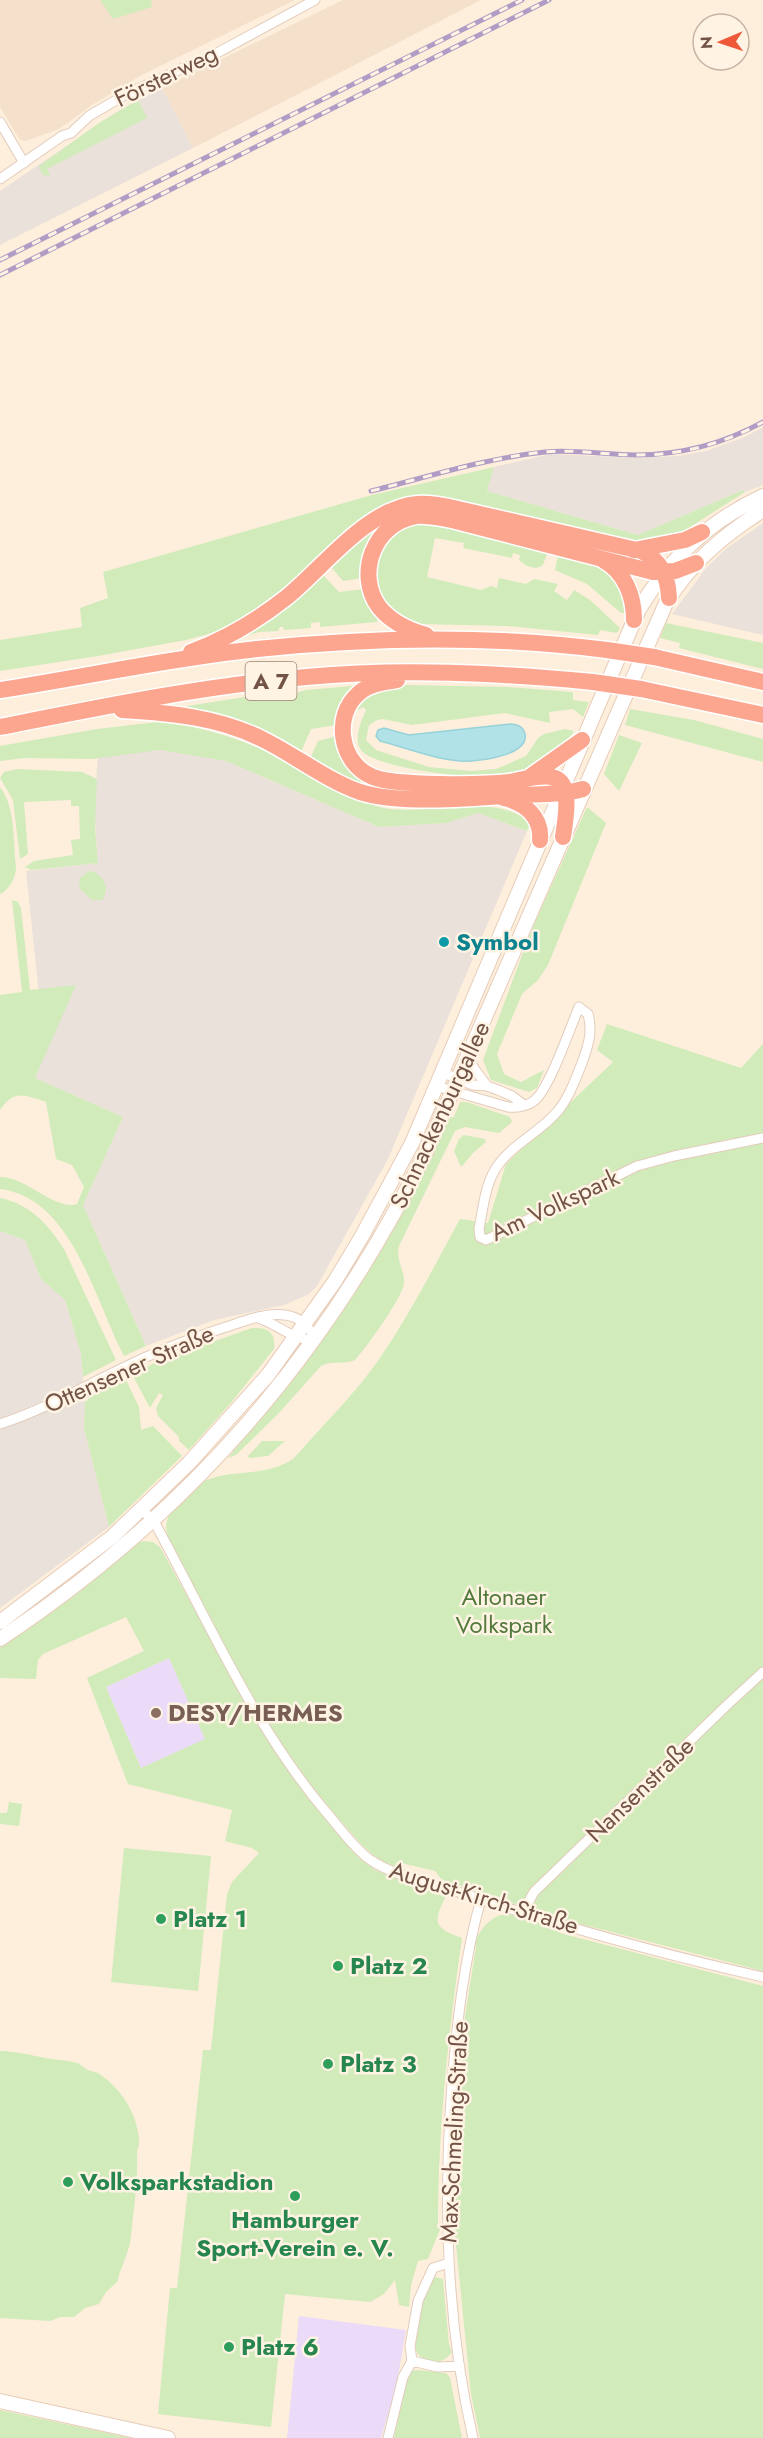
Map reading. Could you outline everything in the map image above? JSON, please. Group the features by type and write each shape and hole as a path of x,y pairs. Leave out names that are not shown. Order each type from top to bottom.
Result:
{"highway":[{"path":"162,663 214,643 257,618 288,597 372,521 405,507 428,504 634,550 656,560 664,572 669,598"},
{"path":"441,639 403,627 380,607 370,588 368,565 376,543 383,534 402,520 413,517 435,517 653,572 675,571 696,563"},
{"path":"634,550 678,542 702,532"},
{"path":"594,556 615,568 624,579 633,605 634,620"},
{"name":"A 7","path":"0,690 254,649 330,642 441,639 524,641 607,650 654,657 763,682"},
{"path":"449,672 382,682 359,693 348,708 343,730 347,751 361,770 375,778 392,781 486,783 553,777 563,791 566,817 563,837"},
{"name":"A 7","path":"0,727 183,693 308,676 449,672 593,682 641,689 763,715"},
{"path":"94,708 176,714 228,725 264,740 339,782 366,793 409,798 500,798 583,789"},
{"path":"525,779 541,771 582,740"},
{"path":"500,798 514,801 532,813 540,827 540,840"}],"main road":[{"name":"Schnackenburgallee","path":"0,1622 112,1537 142,1509 223,1427 306,1324 335,1281 412,1143 634,620 664,572 702,532 739,508 763,496"},
{"name":"Schnackenburgallee","path":"0,1639 63,1595 153,1521 219,1456 274,1394 315,1340 385,1231 425,1154 651,634 669,598 696,563 723,538 763,510"},
{"path":"0,2401 168,2438"}],"street":[{"name":"Försterweg","path":"0,179 62,136 71,133 89,116 128,93 193,66 315,0"},
{"path":"0,122 24,163"},
{"name":"Am Volkspark","path":"524,1105 534,1101 542,1092 579,1007 585,1010 591,1023 589,1043 573,1087 556,1113 509,1153 493,1174 478,1229 478,1234 483,1240 490,1240 637,1166 763,1138"},
{"path":"470,1053 473,1067 487,1086"},
{"path":"439,1079 508,1107 524,1105"},
{"path":"439,1079 456,1085 487,1086 512,1096 524,1105"},
{"name":"Ottensener Straße","path":"0,1424 49,1404 168,1347 258,1318 286,1315 306,1324"},
{"path":"258,1318 275,1323 296,1338 315,1340"},
{"path":"306,1324 315,1340"},
{"name":"August-Kirch-Straße","path":"142,1509 153,1521 255,1709 308,1790 362,1853 391,1871 523,1912 688,1960 763,1977"},
{"name":"Nansenstraße","path":"523,1912 534,1892 763,1672"},
{"name":"Max-Schmeling-Straße","path":"473,2438 460,2366 449,2263 447,2185 454,2049 465,1964 481,1899"},
{"path":"388,2438 403,2377 412,2361 410,2346 412,2330 422,2288 432,2268 449,2263"},
{"path":"412,2361 438,2367 460,2366"}],"shaded area":[{"path":"0,0 295,0 140,76 92,105 59,129 26,141 20,140 0,107"},
{"path":"343,0 481,0 193,148 162,88"},
{"path":"162,88 193,148 0,245 0,191 118,111"},
{"path":"763,427 763,485 745,492 743,490 638,535 487,491 494,467 551,454 636,458 679,456 706,451 745,437"},
{"path":"763,523 763,635 672,614 707,567 727,548"},
{"path":"160,750 226,761 379,827 446,823 478,813 527,831 388,1159 317,1286 309,1294 284,1305 214,1320 146,1346 83,1205 123,1117 35,1078 40,1004 26,871 98,863 94,808 98,756"},
{"path":"0,1231 25,1240 41,1279 65,1300 81,1354 85,1402 84,1428 109,1527 0,1608"},
{"name":"DESY/HERMES","path":"169,1658 206,1739 141,1768 106,1687"},
{"path":"299,2316 406,2330 396,2388 381,2438 287,2438"}],"green space":[{"path":"100,0 151,0 152,7 113,19"},
{"path":"138,100 147,118 47,169 50,176 43,175 39,166 99,123"},
{"path":"494,467 487,491 638,535 743,490 745,492 676,536 637,543 400,500 377,509 301,577 249,616 220,631 186,640 98,656 0,671 0,640 82,627 80,608 108,598 103,572 372,495"},
{"path":"407,514 363,578 343,581 331,567 371,531"},
{"path":"427,520 545,549 547,554 543,565 534,568 519,560 520,555 513,553 512,558 463,548 464,543 435,538 427,577 481,590 491,586 497,588 499,578 526,584 534,579 558,584 554,591 567,600 574,590 590,600 620,628 617,633 600,630 598,635 507,626 412,623 389,610 373,577 373,565 394,531"},
{"path":"560,554 585,561 606,571 619,587 625,613 621,613 587,584 555,570"},
{"path":"322,574 339,592 364,589 370,611 377,618 377,622 320,627 320,622 311,623 311,628 284,630 280,627 278,631 249,635 249,633"},
{"path":"666,623 763,643 763,669 679,648 680,643 660,638"},
{"path":"364,685 337,725 311,729 301,752 188,709 187,706 257,695 258,699 306,690"},
{"path":"403,685 508,687 573,692 573,700 589,702 583,717 573,709 549,712 550,723 505,713 412,725 383,719 369,725 366,740 376,750 429,767 471,771 496,769 526,756 538,738 544,734 565,729 574,731 554,753 530,770 502,776 465,776 403,767 384,762 361,750 358,735 366,710 363,707 354,712 369,695 388,687"},
{"path":"630,709 694,720 763,739 763,762 625,725"},
{"path":"158,722 198,728 255,746 351,796 379,807 417,810 478,806 498,808 515,813 531,823 527,831 478,813 446,823 379,827 226,761 160,750 92,759 25,758 0,761 0,746 97,729"},
{"path":"619,735 642,743 619,791 604,774"},
{"path":"337,736 358,775 541,784 549,785 549,789 387,789 347,779 310,759 318,741"},
{"path":"17,769 82,772 97,779 95,828 98,863 31,870 25,867 34,861 73,855 71,840 80,839 79,806 71,806 71,800 24,802 28,854 20,859 13,800 0,778 4,772"},
{"path":"0,787 9,805 13,825 16,867 11,883 0,894"},
{"path":"587,807 606,823 548,965 538,980 522,994 497,1054 504,1074 521,1082 544,1070 537,1088 529,1092 491,1080 483,1060 531,931"},
{"path":"89,871 94,872 104,881 106,890 102,900 92,900 79,888 80,878"},
{"path":"12,900 18,902 21,908 30,990 76,985 35,1078 123,1117 83,1205 146,1346 124,1356 91,1282 64,1232 46,1211 25,1197 0,1189 0,1177 10,1178 59,1203 68,1205 77,1204 84,1187 72,1165 56,1159 46,1102 26,1096 15,1096 0,1110 0,995 22,992"},
{"name":"Altonaer Volkspark","path":"607,1024 741,1068 763,1044 763,1971 561,1919 442,1880 435,1871 397,1862 395,1867 379,1859 352,1834 314,1788 267,1721 207,1613 169,1540 166,1529 167,1520 172,1511 197,1485 215,1477 261,1471 284,1464 294,1458 349,1397 391,1341 460,1219 488,1223 506,1164 613,1062 597,1050"},
{"path":"460,1102 467,1102 510,1117 512,1122 499,1133 465,1127 455,1131 399,1246 398,1256 404,1283 383,1322 355,1360 321,1366 278,1414 236,1455 228,1458 296,1376 357,1289 402,1213 448,1118 454,1117"},
{"path":"464,1135 485,1139 486,1142 461,1167 454,1151 459,1139"},
{"path":"0,1198 29,1210 45,1223 58,1240 116,1360 83,1377 81,1354 65,1300 41,1279 25,1240 0,1231"},
{"path":"252,1328 262,1328 270,1332 274,1338 274,1349 189,1450 158,1416 156,1408 163,1395 159,1393 150,1408 133,1376 155,1362"},
{"path":"126,1380 139,1407 141,1430 153,1426 182,1456 109,1527 84,1428 85,1402 101,1388"},
{"path":"262,1441 285,1441 268,1456 249,1458 248,1456"},
{"name":"Hamburger Sport-Verein e. V.","path":"153,1542 160,1547 251,1712 305,1794 357,1854 375,1870 447,1894 439,1911 438,1922 440,1927 462,1938 443,2108 438,2212 438,2224 441,2227 428,2259 418,2261 411,2285 409,2307 399,2305 395,2280 384,2294 370,2302 285,2294 271,2427 158,2414 170,2288 177,2288 203,2050 211,2050 227,1894 232,1882 259,1853 252,1848 225,1841 232,1810 128,1784 87,1678 144,1651 126,1617 43,1654 38,1660 36,1679 0,1678 0,1645 76,1592 138,1543","holes":["169,1658 205,1739 141,1768 106,1687"]},
{"path":"9,1802 22,1804 19,1826 0,1824 0,1813 7,1813"},
{"name":"Platz 1","path":"124,1848 211,1856 198,1991 111,1982"},
{"path":"510,1914 548,1924 560,1933 763,1986 763,2438 480,2438 471,2394 455,2235 458,2110 465,2016 475,1941 489,1922 498,1916"},
{"name":"Volksparkstadion","path":"0,2051 73,2062 98,2073 122,2095 132,2112 138,2130 137,2174 127,2253 117,2282 106,2292 99,2304 85,2308 74,2317 61,2317 50,2321 0,2318"},
{"path":"435,2277 443,2279 449,2345 452,2352 443,2360 435,2362 427,2361 417,2352 416,2336 423,2300"},
{"path":"412,2371 446,2373 450,2378 462,2438 394,2438 408,2376"},
{"path":"0,2410 131,2438 0,2438"}],"water":[{"path":"511,724 520,726 524,731 524,741 520,747 505,755 471,761 449,760 426,754 380,741 376,736 378,730 384,728 409,735"}],"railway":[{"path":"0,260 522,0"},
{"path":"0,275 549,0"},
{"path":"371,491 479,463 545,452 636,455 670,453 702,447 763,422"}],"place":[{"name":"Symbol","path":"444,942"},
{"name":"DESY/HERMES","path":"156,1713"},
{"name":"Platz 1","path":"161,1919"},
{"name":"Platz 2","path":"338,1966"},
{"name":"Platz 3","path":"328,2064"},
{"name":"Volksparkstadion","path":"68,2182"},
{"name":"Hamburger Sport-Verein e. V.","path":"295,2196"},
{"name":"Platz 6","path":"229,2347"}]}
